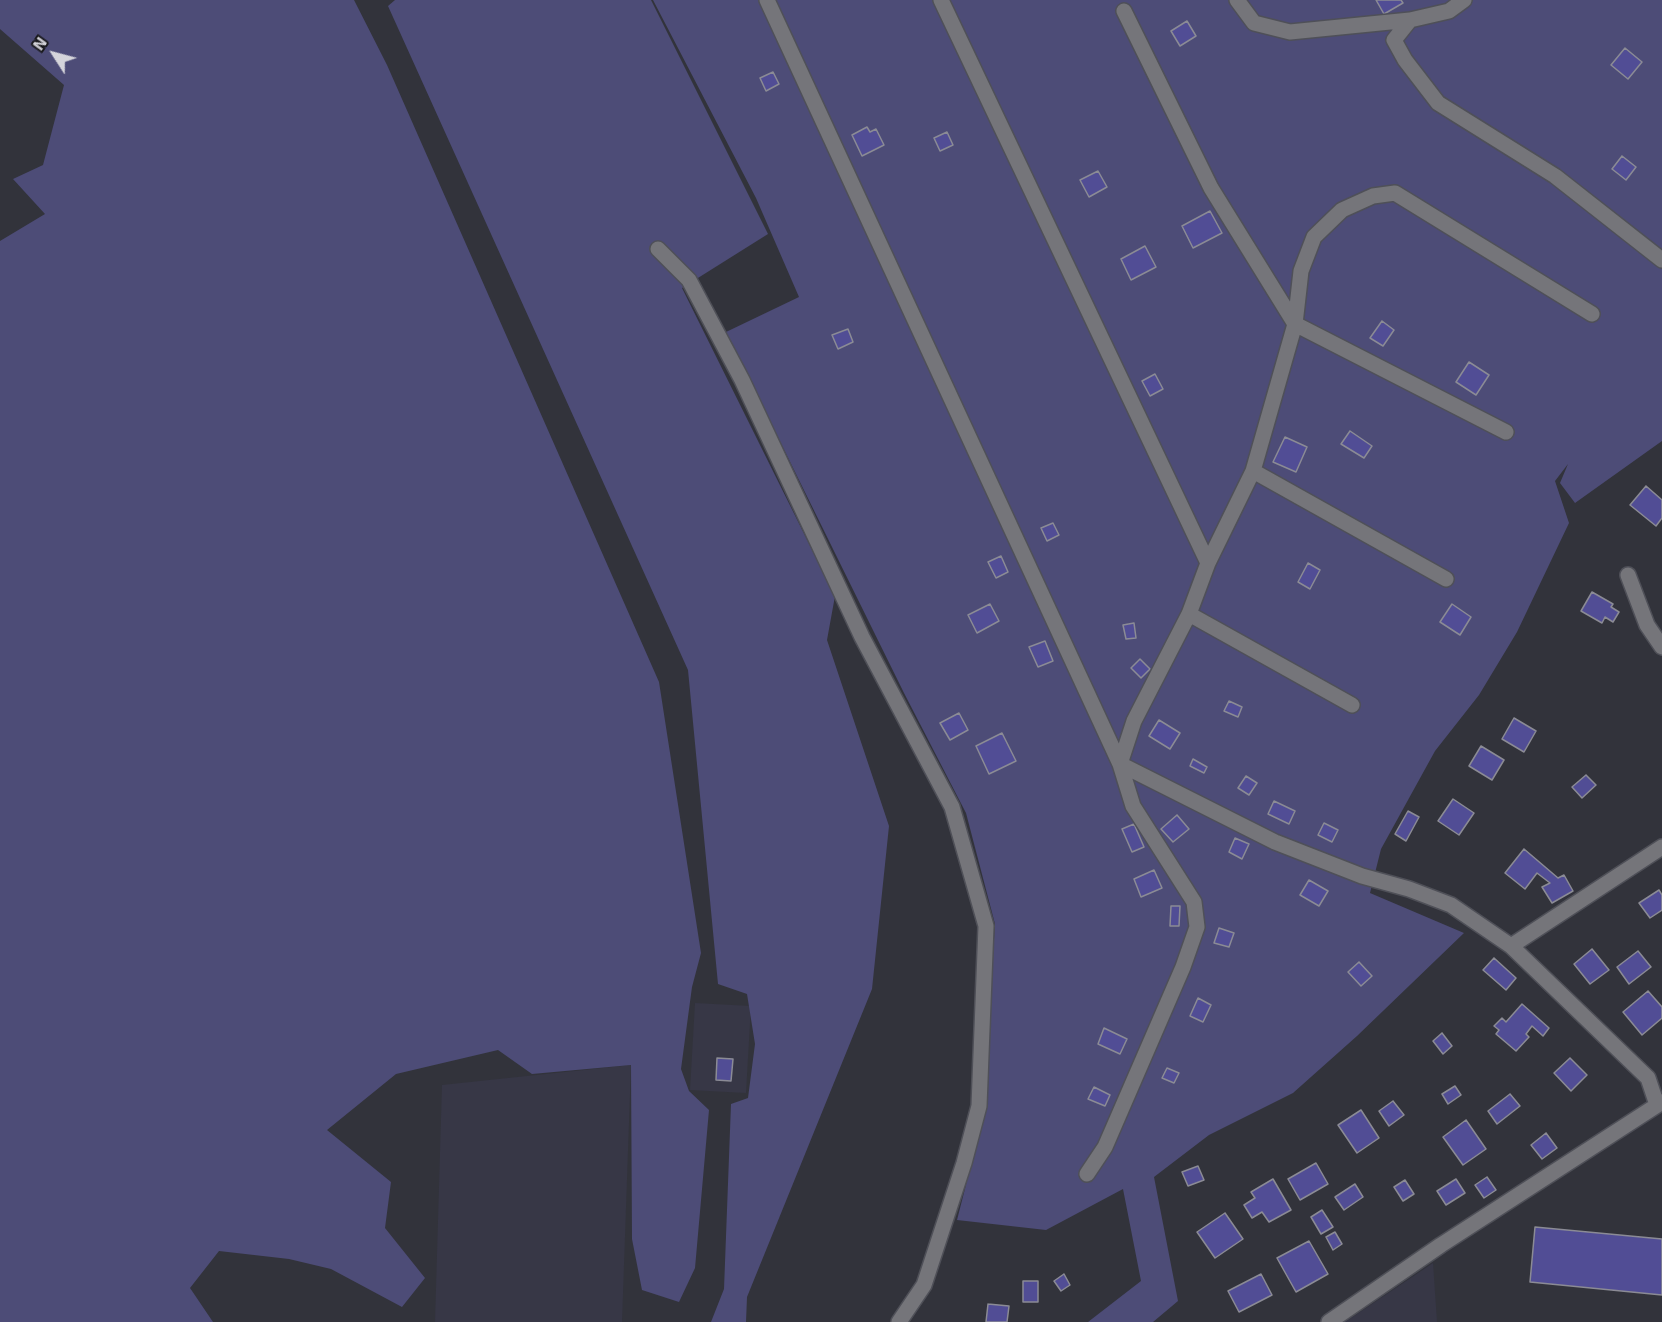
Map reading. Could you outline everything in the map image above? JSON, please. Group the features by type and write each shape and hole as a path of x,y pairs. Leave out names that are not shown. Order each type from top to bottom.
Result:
{"street":[{"path":"766,0 1120,764 1133,806 1194,902 1197,927 1183,967 1105,1147 1087,1174"},
{"path":"941,0 1208,563"},
{"path":"1237,0 1254,23 1290,32 1410,20 1449,11 1464,0"},
{"path":"1124,11 1212,188 1295,324 1506,432"},
{"path":"1410,20 1394,40 1405,60 1438,103 1555,177 1662,260"},
{"path":"1120,764 1134,721 1189,614 1208,563 1253,471 1295,324 1301,271 1314,237 1342,210 1373,196 1395,193 1592,314"},
{"path":"658,249 689,280 742,380 862,637 952,807 986,926 979,1106 964,1163 924,1285 898,1322"},
{"path":"1253,471 1446,579"},
{"path":"1628,575 1647,625 1662,647"},
{"path":"1189,614 1352,705"},
{"path":"1120,764 1275,842 1362,876 1409,889 1451,905 1511,946 1648,1078 1659,1103 1441,1245 1329,1322"},
{"path":"1511,946 1662,847"}],"shaded area":[{"path":"0,0 354,0 387,65 659,682 701,953 692,987 681,1069 689,1091 709,1110 695,1268 679,1302 642,1290 632,1239 631,1065 532,1074 498,1050 396,1074 327,1130 391,1182 385,1228 425,1278 402,1307 331,1269 289,1259 219,1251 190,1288 213,1322 0,1322 0,241 45,214 13,179 43,165 64,85 0,29"},
{"path":"395,0 651,0 768,234 682,288 835,596 827,640 889,826 872,989 747,1297 746,1322 711,1322 724,1289 731,1104 748,1098 755,1044 747,994 718,984 688,670 388,6"},
{"path":"653,0 1662,0 1662,441 1575,503 1560,483 1568,464 1555,481 1569,523 1517,632 1479,695 1435,751 1381,849 1370,893 1464,933 1357,1036 1293,1093 1209,1135 1154,1177 1178,1301 1153,1322 1088,1322 1141,1281 1123,1189 1046,1230 957,1220 982,1122 995,924 966,813 904,693 726,332 799,297 756,198"},
{"path":"695,1003 751,1006 746,1093 690,1090"},
{"path":"631,1065 622,1322 435,1322 442,1085"},
{"path":"1433,1263 1437,1322 1345,1322"}],"building":[{"path":"1376,0 1401,0 1403,3 1384,14"},
{"path":"1187,21 1196,36 1180,46 1171,31"},
{"path":"1625,48 1642,62 1628,79 1611,65"},
{"path":"773,72 779,84 766,91 760,78"},
{"path":"867,127 870,132 876,129 884,145 862,156 852,135"},
{"path":"947,132 953,145 940,151 934,138"},
{"path":"1622,156 1636,167 1626,180 1612,169"},
{"path":"1098,171 1107,187 1089,197 1080,180"},
{"path":"1210,211 1222,233 1193,248 1182,226"},
{"path":"1145,246 1156,267 1131,280 1121,259"},
{"path":"1382,321 1394,330 1383,346 1370,338"},
{"path":"848,329 853,342 838,349 832,335"},
{"path":"1469,362 1489,375 1476,395 1456,382"},
{"path":"1155,374 1163,389 1150,396 1142,381"},
{"path":"1350,431 1372,446 1364,458 1341,444"},
{"path":"1285,437 1307,447 1296,472 1273,462"},
{"path":"1646,486 1662,500 1662,518 1656,526 1630,505"},
{"path":"1053,523 1059,535 1047,541 1041,528"},
{"path":"1001,556 1008,572 996,578 988,562"},
{"path":"1308,563 1320,570 1310,589 1298,582"},
{"path":"1592,592 1613,604 1611,607 1619,612 1613,622 1605,617 1602,623 1581,611"},
{"path":"990,604 999,621 977,633 968,615"},
{"path":"1452,604 1471,617 1460,635 1440,622"},
{"path":"1134,623 1136,638 1126,639 1123,625"},
{"path":"1045,641 1053,661 1038,667 1029,647"},
{"path":"1140,659 1150,669 1141,678 1131,668"},
{"path":"1229,701 1242,707 1238,717 1224,711"},
{"path":"959,713 968,730 950,740 940,723"},
{"path":"1514,718 1536,731 1524,752 1502,739"},
{"path":"1159,720 1180,733 1170,749 1149,736"},
{"path":"1002,733 1016,761 989,774 976,746"},
{"path":"1481,746 1504,760 1492,780 1469,766"},
{"path":"1193,759 1207,767 1204,773 1190,766"},
{"path":"1586,775 1596,785 1582,798 1572,787"},
{"path":"1246,776 1257,783 1249,795 1238,788"},
{"path":"1453,799 1474,813 1459,835 1438,821"},
{"path":"1274,801 1295,811 1289,824 1268,814"},
{"path":"1408,811 1419,817 1406,841 1395,834"},
{"path":"1177,815 1189,829 1173,842 1161,829"},
{"path":"1324,823 1338,830 1332,842 1318,835"},
{"path":"1134,824 1144,847 1132,852 1122,829"},
{"path":"1235,838 1249,844 1242,859 1229,852"},
{"path":"1524,849 1558,878 1564,875 1573,891 1552,903 1542,887 1550,883 1537,873 1525,889 1505,873"},
{"path":"1154,870 1162,888 1141,897 1134,879"},
{"path":"1309,880 1328,891 1319,906 1300,895"},
{"path":"1659,890 1662,895 1662,910 1650,918 1639,903"},
{"path":"1171,906 1180,906 1179,926 1170,926"},
{"path":"1219,928 1234,933 1229,947 1214,943"},
{"path":"1592,949 1609,970 1590,984 1574,964"},
{"path":"1638,951 1651,967 1629,984 1617,967"},
{"path":"1494,958 1516,978 1506,990 1483,970"},
{"path":"1359,962 1372,976 1361,986 1348,972"},
{"path":"1648,991 1662,1007 1662,1018 1642,1035 1623,1012"},
{"path":"1198,998 1211,1005 1203,1022 1190,1016"},
{"path":"1522,1004 1549,1028 1543,1036 1532,1026 1526,1034 1529,1037 1516,1051 1496,1034 1499,1030 1494,1026 1502,1018 1506,1022"},
{"path":"1104,1028 1127,1039 1120,1054 1098,1044"},
{"path":"1442,1033 1452,1046 1443,1054 1433,1041"},
{"path":"717,1058 733,1059 731,1081 716,1080"},
{"path":"1570,1058 1587,1075 1571,1091 1554,1073"},
{"path":"1167,1068 1179,1073 1174,1083 1162,1078"},
{"path":"1455,1086 1461,1095 1448,1104 1442,1094"},
{"path":"1094,1087 1110,1095 1105,1106 1088,1099"},
{"path":"1510,1094 1520,1106 1497,1124 1488,1111"},
{"path":"1393,1101 1404,1115 1389,1126 1379,1111"},
{"path":"1361,1110 1379,1138 1357,1153 1338,1125"},
{"path":"1466,1120 1486,1149 1463,1165 1443,1137"},
{"path":"1546,1133 1557,1148 1542,1159 1531,1145"},
{"path":"1316,1163 1328,1184 1300,1200 1288,1179"},
{"path":"1198,1166 1204,1180 1188,1186 1182,1172"},
{"path":"1487,1177 1496,1190 1484,1198 1475,1185"},
{"path":"1273,1179 1291,1210 1269,1222 1262,1212 1252,1218 1244,1205 1255,1198 1251,1192"},
{"path":"1456,1179 1465,1193 1446,1205 1437,1191"},
{"path":"1405,1180 1414,1194 1403,1201 1394,1187"},
{"path":"1355,1184 1363,1197 1344,1210 1335,1197"},
{"path":"1322,1210 1333,1227 1321,1234 1311,1217"},
{"path":"1225,1213 1243,1239 1215,1258 1197,1232"},
{"path":"1535,1227 1662,1239 1662,1295 1530,1282"},
{"path":"1335,1232 1342,1244 1333,1250 1326,1237"},
{"path":"1309,1241 1328,1274 1296,1292 1277,1258"},
{"path":"1064,1274 1070,1285 1061,1291 1054,1281"},
{"path":"1261,1274 1272,1295 1239,1312 1228,1291"},
{"path":"1023,1281 1038,1281 1038,1302 1023,1302"},
{"path":"988,1304 1009,1306 1007,1322 986,1322"}]}
